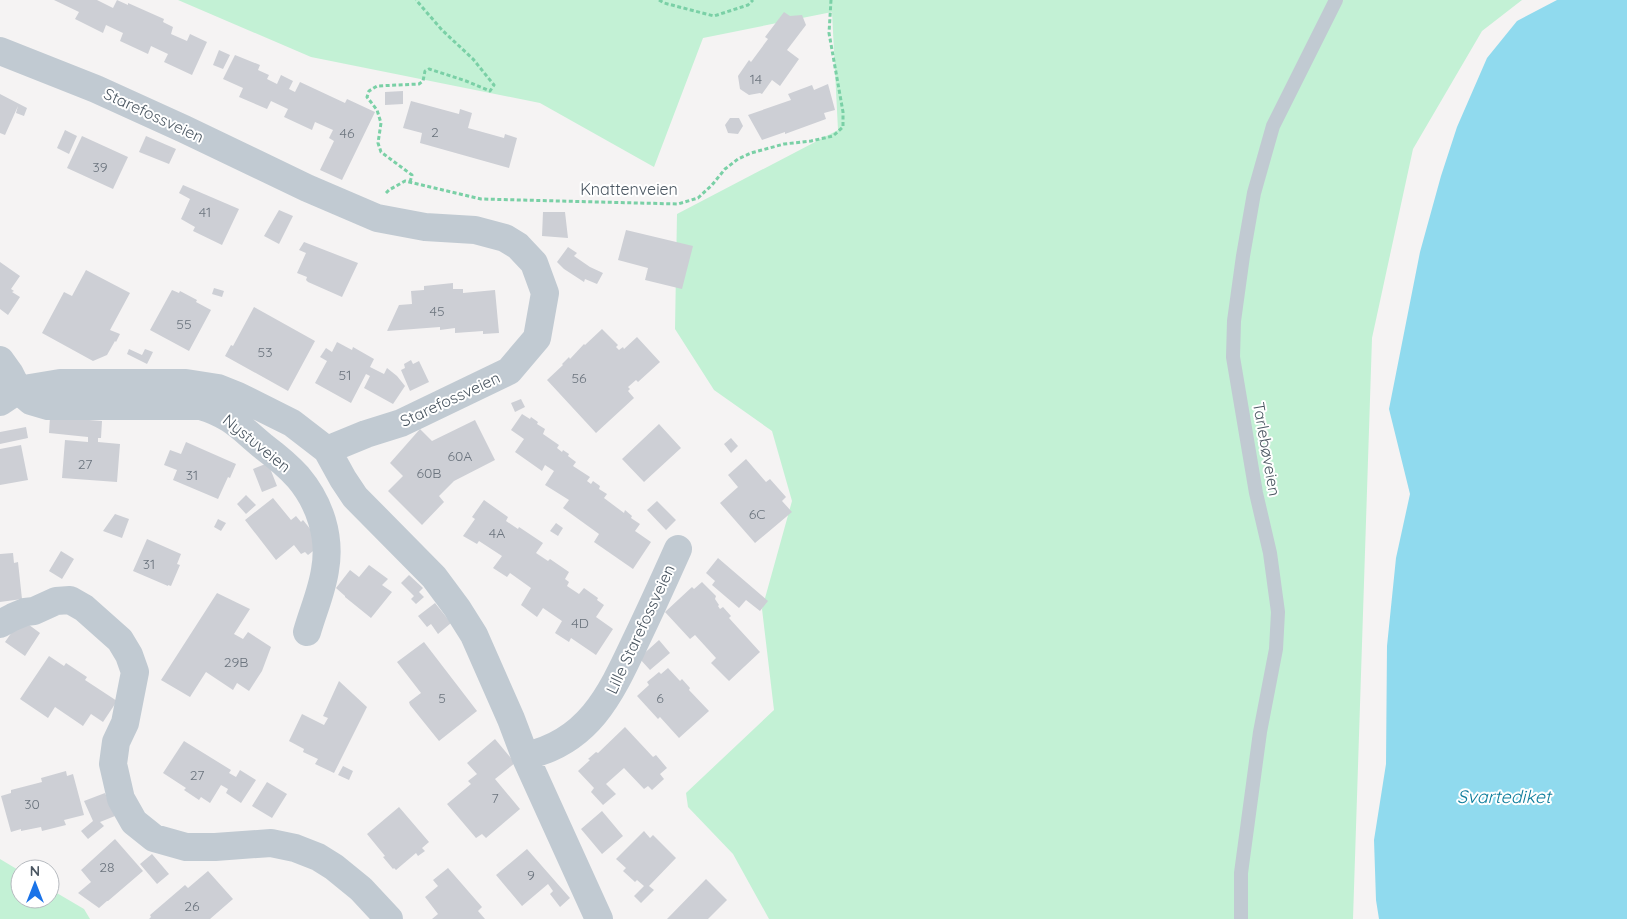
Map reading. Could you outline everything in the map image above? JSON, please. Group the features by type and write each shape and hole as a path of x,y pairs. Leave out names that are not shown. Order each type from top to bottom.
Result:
{"street":[{"name":"Starefossveien","path":"0,52 96,89 307,188 377,218 401,223 475,230 505,238 518,246 534,263 545,293 537,338 508,372 401,423 366,434 327,450"},
{"path":"0,360 10,374 9,396 60,383 186,383 218,388 292,423 327,450 355,497 434,577 474,635 525,756 599,919"},
{"name":"Nystuveien","path":"9,396 48,406 201,406 215,410 230,418 299,478 310,495 325,530 327,548 325,569 320,594 307,632"},
{"name":"Lille Starefossveien","path":"525,756 541,752 561,742 591,719 604,703 625,664 678,548"},
{"path":"0,624 25,612 34,611 56,601 70,600 84,608 120,640 129,655 135,672 125,724 116,742 113,764 121,799 134,822 154,838 186,847 271,843 295,848 318,857 334,867 361,889 389,919"}],"lane":[{"name":"Tarlebøveien","path":"1240,919 1240,873 1260,732 1276,649 1278,612 1270,553 1256,493 1233,357 1234,321 1254,193 1274,126 1336,0"}],"path":[{"path":"366,213 389,190 405,181 410,182 412,174 381,152 378,143 381,123 377,110 368,97 369,91 377,86 418,84 423,81 425,71 428,69 490,91 494,85 473,59 442,30 416,0"},
{"path":"659,0 714,16 748,5 753,0"},
{"name":"Knattenveien","path":"410,182 481,199 678,204 698,198 725,169 751,152 784,144 833,136 844,127 829,33 831,0"}],"green space":[{"path":"178,0 1522,0 1482,31 1413,149 1372,338 1353,919 769,919 733,854 688,807 686,793 774,710 762,609 792,501 772,431 714,390 675,329 677,214 838,130 832,12 703,38 654,167 540,103 311,57"},
{"path":"0,859 10,865 10,909 60,909 60,895 84,909 90,919 0,919"}],"water":[{"name":"Svartediket","path":"1557,0 1627,0 1627,919 1379,919 1376,900 1374,840 1386,764 1387,646 1396,558 1410,494 1389,409 1420,252 1457,127 1487,58 1517,21"}],"building":[{"path":"54,0 97,0 113,8 117,0 128,5 128,3 164,19 163,22 173,27 171,34 187,41 190,34 207,42 192,75 164,62 168,54 151,46 148,54 120,41 123,33 106,25 103,33 75,19 79,12"},
{"path":"784,12 790,16 802,15 806,25 787,50 799,59 780,86 772,80 762,94 749,95 740,89 738,76 749,60 751,62 768,39 765,37"},
{"path":"219,50 230,55 223,69 213,65"},
{"path":"235,55 260,65 258,70 269,75 267,79 277,84 281,75 293,81 289,89 295,92 300,82 345,103 347,99 375,112 342,180 320,170 334,141 329,138 333,130 315,122 312,130 284,117 288,109 271,101 267,109 239,97 243,88 223,79"},
{"path":"828,84 835,110 824,113 826,119 762,140 748,115 791,100 788,94 812,85 814,90"},
{"path":"403,91 403,104 385,105 385,92"},
{"path":"0,94 27,108 24,116 16,113 18,106 5,135 0,133"},
{"path":"411,101 459,114 460,109 472,113 468,128 504,138 505,134 517,138 509,168 420,143 422,133 403,128"},
{"path":"730,118 739,118 743,126 738,134 728,133 725,125"},
{"path":"65,130 77,136 69,154 57,148"},
{"path":"82,136 128,157 113,189 67,168"},
{"path":"146,136 176,149 169,164 139,152"},
{"path":"183,185 239,209 222,245 193,231 195,227 181,219 190,199 179,193"},
{"path":"279,210 293,216 279,244 264,236"},
{"path":"543,212 565,212 568,238 542,236"},
{"path":"626,230 693,246 682,289 645,280 648,268 618,260"},
{"path":"304,242 358,263 342,297 308,282 306,280 307,277 297,273 306,253 299,250"},
{"path":"568,247 577,253 574,256 603,273 597,284 585,279 584,282 557,262"},
{"path":"0,262 20,276 11,289 14,291 12,292 20,297 8,315 0,309"},
{"path":"86,270 130,293 110,330 120,334 116,342 107,355 93,361 42,333 64,292 72,296"},
{"path":"453,283 453,289 463,289 463,293 495,290 499,333 483,334 483,331 455,333 455,328 440,330 440,327 387,331 399,305 412,304 411,291 424,290 424,286"},
{"path":"214,288 224,291 222,297 212,294"},
{"path":"172,290 179,293 180,291 211,310 189,351 150,330"},
{"path":"254,307 315,341 288,391 225,356 231,345 233,346"},
{"path":"602,329 618,345 616,347 619,350 623,347 624,349 637,337 660,362 638,382 636,380 628,387 630,389 628,391 634,398 596,433 547,380 569,357 570,359"},
{"path":"337,342 352,350 353,347 374,359 370,367 384,374 387,368 397,376 405,386 393,404 364,388 370,376 366,374 351,403 315,383 327,361 320,357 326,348 332,352"},
{"path":"129,349 142,355 145,349 153,352 147,364 127,354"},
{"path":"411,360 413,364 419,361 429,382 410,391 401,370 405,368 404,364"},
{"path":"521,399 525,407 515,412 511,403"},
{"path":"522,414 530,419 531,417 545,429 543,434 559,445 557,448 569,454 568,456 576,462 573,466 590,477 587,481 591,484 593,481 600,486 599,489 607,494 604,498 624,513 625,510 632,516 631,518 640,524 635,531 651,542 633,569 594,542 599,534 563,508 569,500 545,485 554,471 545,465 542,471 515,452 524,439 511,430"},
{"path":"50,417 102,421 101,438 98,438 98,442 120,444 117,482 62,478 65,440 88,442 88,437 49,433"},
{"path":"475,420 495,460 454,481 439,496 444,502 422,525 388,491 403,476 390,463 420,429 432,441"},
{"path":"659,424 681,448 644,482 622,459"},
{"path":"26,427 28,438 0,444 0,432"},
{"path":"731,438 738,446 731,453 724,444"},
{"path":"186,442 236,464 218,499 173,480 177,470 164,465 170,450 181,454"},
{"path":"21,445 28,480 0,485 0,449"},
{"path":"746,459 766,482 770,479 786,497 782,501 792,512 755,543 720,503 738,487 728,475"},
{"path":"268,463 277,486 262,492 253,469"},
{"path":"246,495 256,505 246,514 237,504"},
{"path":"273,498 291,520 296,516 301,522 303,520 319,540 317,548 308,555 305,552 301,554 294,545 276,560 245,520"},
{"path":"484,500 508,517 506,521 543,543 536,553 548,561 550,559 569,572 565,579 569,582 567,586 579,594 584,588 604,605 596,617 613,629 596,655 571,638 569,642 555,633 562,621 543,608 537,617 521,605 531,588 510,573 507,577 493,568 502,556 479,541 477,544 463,536 475,519 472,517"},
{"path":"657,501 676,520 666,530 647,510"},
{"path":"115,514 129,519 122,538 103,531"},
{"path":"218,519 226,523 221,531 214,527"},
{"path":"556,523 563,528 558,536 550,531"},
{"path":"147,539 181,554 177,564 180,565 171,586 133,571"},
{"path":"61,551 74,559 62,579 49,571"},
{"path":"13,553 14,563 18,562 22,599 0,602 0,554"},
{"path":"718,558 768,601 760,611 746,600 739,608 712,585 715,581 706,573"},
{"path":"369,565 388,579 382,585 392,592 371,618 336,588 350,570 359,577"},
{"path":"409,575 423,588 419,592 424,597 416,604 411,599 414,596 401,583"},
{"path":"702,582 716,596 715,599 720,609 723,607 731,616 729,618 760,652 729,681 711,663 716,658 695,635 690,639 665,612 692,587 694,589"},
{"path":"217,593 250,609 234,634 243,639 248,632 271,647 262,671 249,691 237,683 233,690 206,672 190,697 161,680"},
{"path":"435,603 451,623 438,634 431,624 427,627 418,616"},
{"path":"21,619 40,633 25,656 5,642"},
{"path":"659,640 670,653 650,670 639,658"},
{"path":"424,642 477,711 439,741 410,705 409,702 421,693 397,662"},
{"path":"49,656 64,666 66,663 87,677 85,680 117,701 103,722 91,714 83,726 55,707 48,718 20,699"},
{"path":"668,668 680,681 682,679 690,688 689,690 709,711 679,738 637,696 649,685 647,682 659,672 661,674"},
{"path":"339,681 367,707 334,773 315,764 318,759 303,752 304,749 289,741 302,714 324,725 328,718 323,716"},
{"path":"625,727 653,757 656,755 667,768 660,774 664,779 652,790 648,786 644,789 624,768 606,784 616,794 603,805 591,792 594,788 578,771 590,760 588,759 596,752 598,753"},
{"path":"495,739 515,763 495,779 520,809 486,838 482,834 476,838 447,804 471,784 468,781 477,774 467,763"},
{"path":"184,741 231,770 229,773 236,777 240,770 256,780 241,803 226,793 228,789 221,785 210,803 201,797 199,800 184,790 186,788 163,773"},
{"path":"343,766 353,771 349,780 338,775"},
{"path":"66,771 67,776 73,774 84,815 64,820 66,825 42,831 41,827 11,832 1,796 11,793 11,790 42,782 41,778"},
{"path":"267,782 287,794 272,818 252,806"},
{"path":"105,793 115,816 100,822 104,826 88,839 81,831 93,821 84,801"},
{"path":"399,807 429,842 422,848 425,851 418,856 416,853 396,870 383,857 385,856 367,834"},
{"path":"602,811 623,836 602,854 581,829"},
{"path":"644,831 650,838 653,835 676,858 649,886 654,890 641,903 634,896 644,886 637,880 635,882 623,871 626,868 616,859"},
{"path":"115,839 143,871 99,908 78,893 91,882 81,870"},
{"path":"527,849 570,898 560,907 550,894 553,891 548,884 522,906 496,875"},
{"path":"152,854 169,874 157,884 140,864"},
{"path":"448,868 482,907 478,911 485,919 432,919 438,914 425,897 438,886 433,880"},
{"path":"208,871 233,899 210,919 149,919 150,915 185,885 188,888"},
{"path":"706,879 727,900 708,919 667,919"}]}
